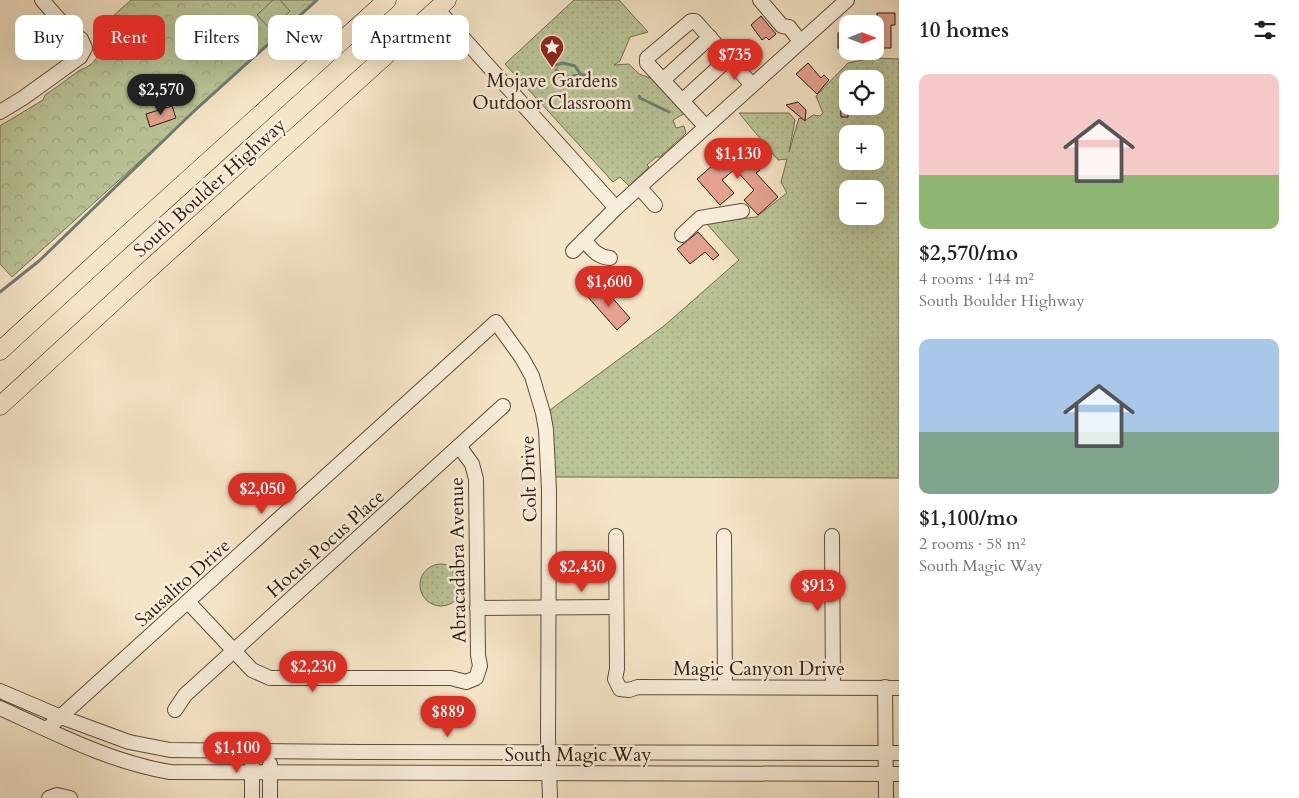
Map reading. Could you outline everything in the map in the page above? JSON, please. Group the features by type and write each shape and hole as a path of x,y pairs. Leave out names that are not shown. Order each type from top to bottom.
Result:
{"main road":[{"name":"South Boulder Highway","path":"0,351 387,0"},
{"name":"South Boulder Highway","path":"0,406 442,5"}],"street":[{"path":"0,112 30,93 80,56 85,48 81,39 71,33 42,0"},
{"path":"760,0 782,26 789,27 798,44"},
{"path":"573,251 616,208 846,0"},
{"path":"442,5 616,208"},
{"path":"706,127 647,63 647,58 691,21 698,23 752,85"},
{"path":"662,80 710,37"},
{"path":"682,101 729,58"},
{"path":"640,188 655,205"},
{"path":"682,235 700,218 742,211"},
{"path":"584,240 593,251 602,257 610,258"},
{"name":"Sausalito Drive","path":"47,729 496,322"},
{"name":"Colt Drive","path":"496,322 522,358 532,376 546,430 549,490 548,752 550,798"},
{"name":"Hocus Pocus Place","path":"174,710 185,695 503,406"},
{"name":"Abracadabra Avenue","path":"233,651 252,670 270,678 451,678 466,682 476,678 480,666 477,608 476,478 472,464 458,446"},
{"path":"477,608 616,607 616,536"},
{"path":"724,536 725,687"},
{"path":"832,536 833,687"},
{"path":"188,602 233,651"},
{"name":"Magic Canyon Drive","path":"616,607 615,679 620,689 629,690 638,687 892,688"},
{"path":"886,798 892,774 892,688"},
{"name":"South Magic Way","path":"0,691 61,717 128,742 170,750 270,752 892,753"},
{"name":"South Magic Way","path":"0,708 105,754 148,768 179,772 892,774"},
{"path":"252,751 252,798"},
{"path":"270,752 270,798"},
{"path":"49,798 57,795 70,798"}],"green space":[{"path":"131,0 318,0 301,15 268,15 268,45 258,54 258,15 175,15 175,60 252,60 12,277 0,264 0,126 43,100 45,95 95,60 165,60 165,15 114,15"},
{"path":"273,0 280,0 290,11 286,15 268,15 268,27 257,15"},
{"path":"574,0 619,0 648,32 630,37 620,61 614,65 629,64 639,74 653,79 685,113 673,120 676,128 684,126 686,133 660,157 656,157 647,165 649,167 629,186 620,177 613,182 505,64"},
{"path":"899,59 899,478 550,477 550,410 664,326 739,260 706,223 756,217 787,193 781,182 787,159 778,160 739,113 789,113 795,120 789,152 799,118 806,120 813,115 820,116 823,113 816,96 839,72 839,115 884,115 884,70 841,70 848,63 862,60"},
{"path":"437,564 445,564 456,570 462,585 456,600 445,606 437,606 426,600 420,589 420,581 426,570"}],"building":[{"path":"877,13 895,13 895,25 891,25 891,48 884,48 884,15 877,15"},
{"path":"761,16 776,34 769,40 766,37 762,40 751,25"},
{"path":"808,63 821,78 824,75 829,80 817,94 796,74"},
{"path":"798,102 806,110 805,121 786,105"},
{"path":"172,106 176,118 150,127 146,114"},
{"path":"737,144 760,170 756,173 778,197 758,215 744,200 754,190 735,169 722,180 734,193 720,205 697,179"},
{"path":"698,232 719,255 713,260 705,252 690,264 677,249"},
{"path":"601,285 630,318 617,330 588,297"}],"waterway":[{"path":"0,292 39,261 193,112 317,0"},
{"path":"556,65 563,63 575,66 581,75"},
{"path":"556,70 566,77 588,75 597,80 612,79"},
{"path":"639,96 669,112"}],"place":[{"name":"Mojave Gardens Outdoor Classroom","path":"552,68"}]}
